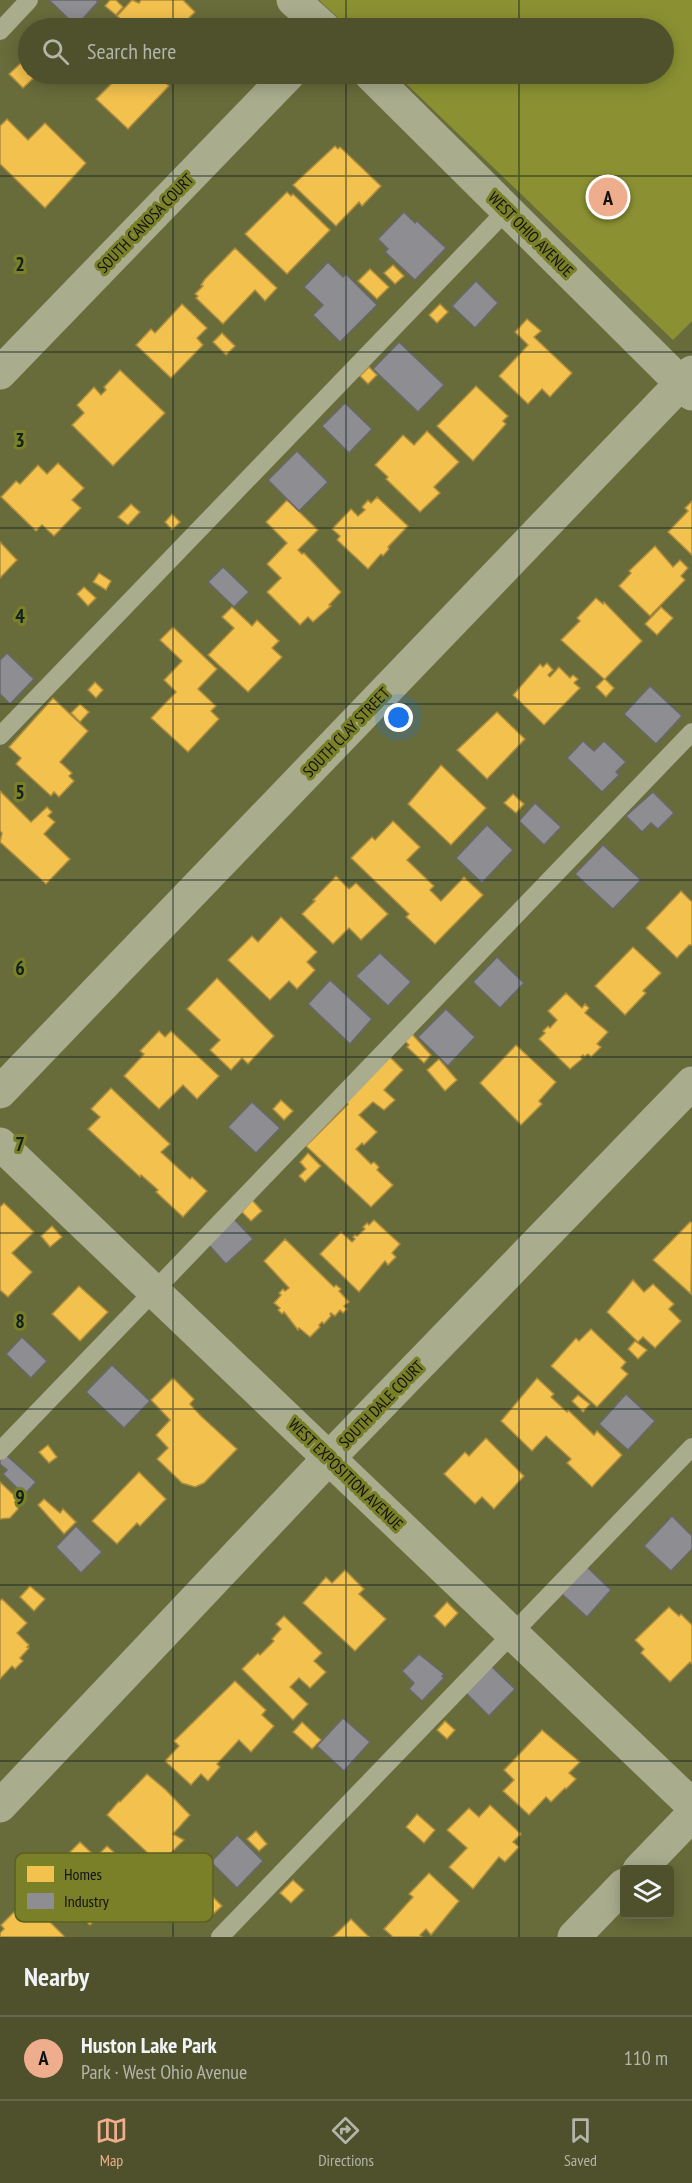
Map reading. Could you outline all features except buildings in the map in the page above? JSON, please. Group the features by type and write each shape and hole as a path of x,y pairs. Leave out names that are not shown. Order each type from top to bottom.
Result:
{"street":[{"path":"293,0 313,18"},
{"name":"SOUTH CANOSA COURT","path":"0,373 279,84"},
{"name":"WEST OHIO AVENUE","path":"380,84 507,210 688,383"},
{"name":"SOUTH CLAY STREET","path":"0,1092 688,383"},
{"name":"SOUTH DALE COURT","path":"0,1806 329,1458 692,1083"},
{"name":"WEST EXPOSITION AVENUE","path":"0,1144 692,1805"},
{"path":"643,1865 692,1815"},
{"path":"574,1937 620,1889"}],"lane":[{"path":"0,31 29,0"},
{"path":"0,736 507,210"},
{"path":"0,1451 692,732"},
{"path":"220,1937 692,1447"}],"green space":[{"path":"319,0 692,0 692,321 673,340 406,84 674,84 674,18 338,18"}],"place":[{"name":"Huston Lake Park","path":"608,197"}]}
